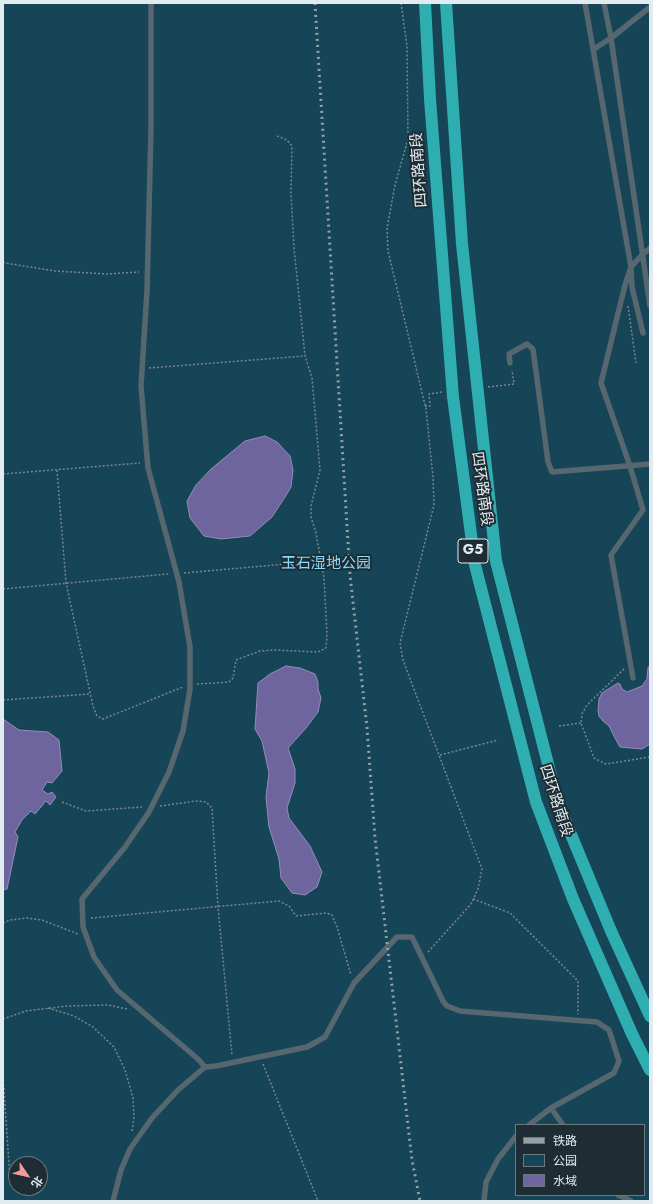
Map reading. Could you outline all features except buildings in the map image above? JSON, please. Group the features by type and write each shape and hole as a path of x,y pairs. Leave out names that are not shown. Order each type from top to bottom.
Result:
{"highway":[{"name":"四环路南段","path":"425,3 430,99 453,398 475,565 536,802 573,899 632,1034 650,1070"},
{"name":"四环路南段","path":"446,3 462,244 496,561 558,803 611,931 650,1016"}],"lane":[{"path":"151,3 151,128 147,271 141,386 148,462 176,574 190,647 190,684 183,731 170,772 152,807 125,848 82,899 83,927 94,957 117,990 198,1059 205,1067"},
{"path":"585,3 631,267 632,287 643,333"},
{"path":"604,3 611,38 650,306"},
{"path":"594,49 611,38 650,7"},
{"path":"633,678 611,555 643,510 630,466 601,383 625,285 631,267 650,248"},
{"path":"510,363 509,354 527,344 534,349 548,462 552,472 650,464"},
{"path":"112,1201 121,1170 130,1149 152,1118 178,1090 205,1067 307,1048 326,1036 354,983 397,937 412,937 447,1006 460,1011 597,1022 608,1030 619,1061 614,1073 551,1108 530,1124"},
{"path":"551,1108 562,1124"},
{"path":"484,1201 486,1182 498,1159 515,1137"},
{"path":"620,1196 631,1201"}],"path":[{"path":"401,3 407,46 408,139 395,185 387,228 388,251 425,406 433,477 434,505 400,643 403,660 482,869 478,889 471,904 446,934 423,957"},
{"path":"57,470 66,583 90,694 97,716 103,719 190,684 229,682 233,678 236,660 260,651 274,650 318,652 326,648 327,634 324,578 316,534 311,517 311,506 320,470 312,378 305,356 294,248 291,193 292,146 287,140 274,135"},
{"path":"3,262 62,272 107,274 147,271"},
{"path":"625,285 636,363"},
{"path":"142,369 305,356"},
{"path":"425,406 430,406 429,400"},
{"path":"3,474 148,462"},
{"path":"3,589 321,561"},
{"path":"630,663 587,705 582,714 581,723 594,758 606,764 650,758"},
{"path":"3,700 90,694"},
{"path":"559,726 581,723"},
{"path":"439,755 498,740"},
{"path":"62,802 86,811 152,807 196,801 206,802 212,808 218,907 233,1063"},
{"path":"473,899 510,913 578,981 578,1020"},
{"path":"83,919 279,901 289,906 296,916 326,913 332,915 354,983"},
{"path":"3,923 10,920 27,918 42,920 87,937"},
{"path":"3,1019 26,1011 68,1006 108,1005 142,1012"},
{"path":"48,1008 74,1016 93,1027 114,1047 124,1070 133,1098 134,1117 130,1149"},
{"path":"260,1056 318,1201"},
{"path":"3,1076 8,1156"}],"green space":[{"name":"玉石湿地公园","path":"3,3 650,3 650,1201 3,1201"}],"water":[{"path":"265,436 277,442 290,456 293,470 291,487 285,497 272,517 250,536 221,539 204,536 190,518 187,501 196,485 211,469 245,441"},
{"path":"650,665 650,744 642,749 620,747 609,726 599,716 599,699 602,693 618,683 622,689 627,692 642,686 647,679 648,668"},
{"path":"286,666 300,668 315,674 321,698 318,712 288,748 295,769 295,783 287,808 289,818 310,846 322,872 317,887 305,895 292,893 281,878 279,859 269,827 266,797 269,773 262,741 255,729 258,683 270,674"},
{"path":"3,719 19,730 48,732 59,740 62,771 52,783 47,782 42,790 48,794 52,792 56,797 50,805 46,801 35,814 31,811 22,820 15,832 18,837 7,889 3,890"}],"railway":[{"path":"315,3 350,575 367,728 375,838 412,1160 420,1201"}]}
